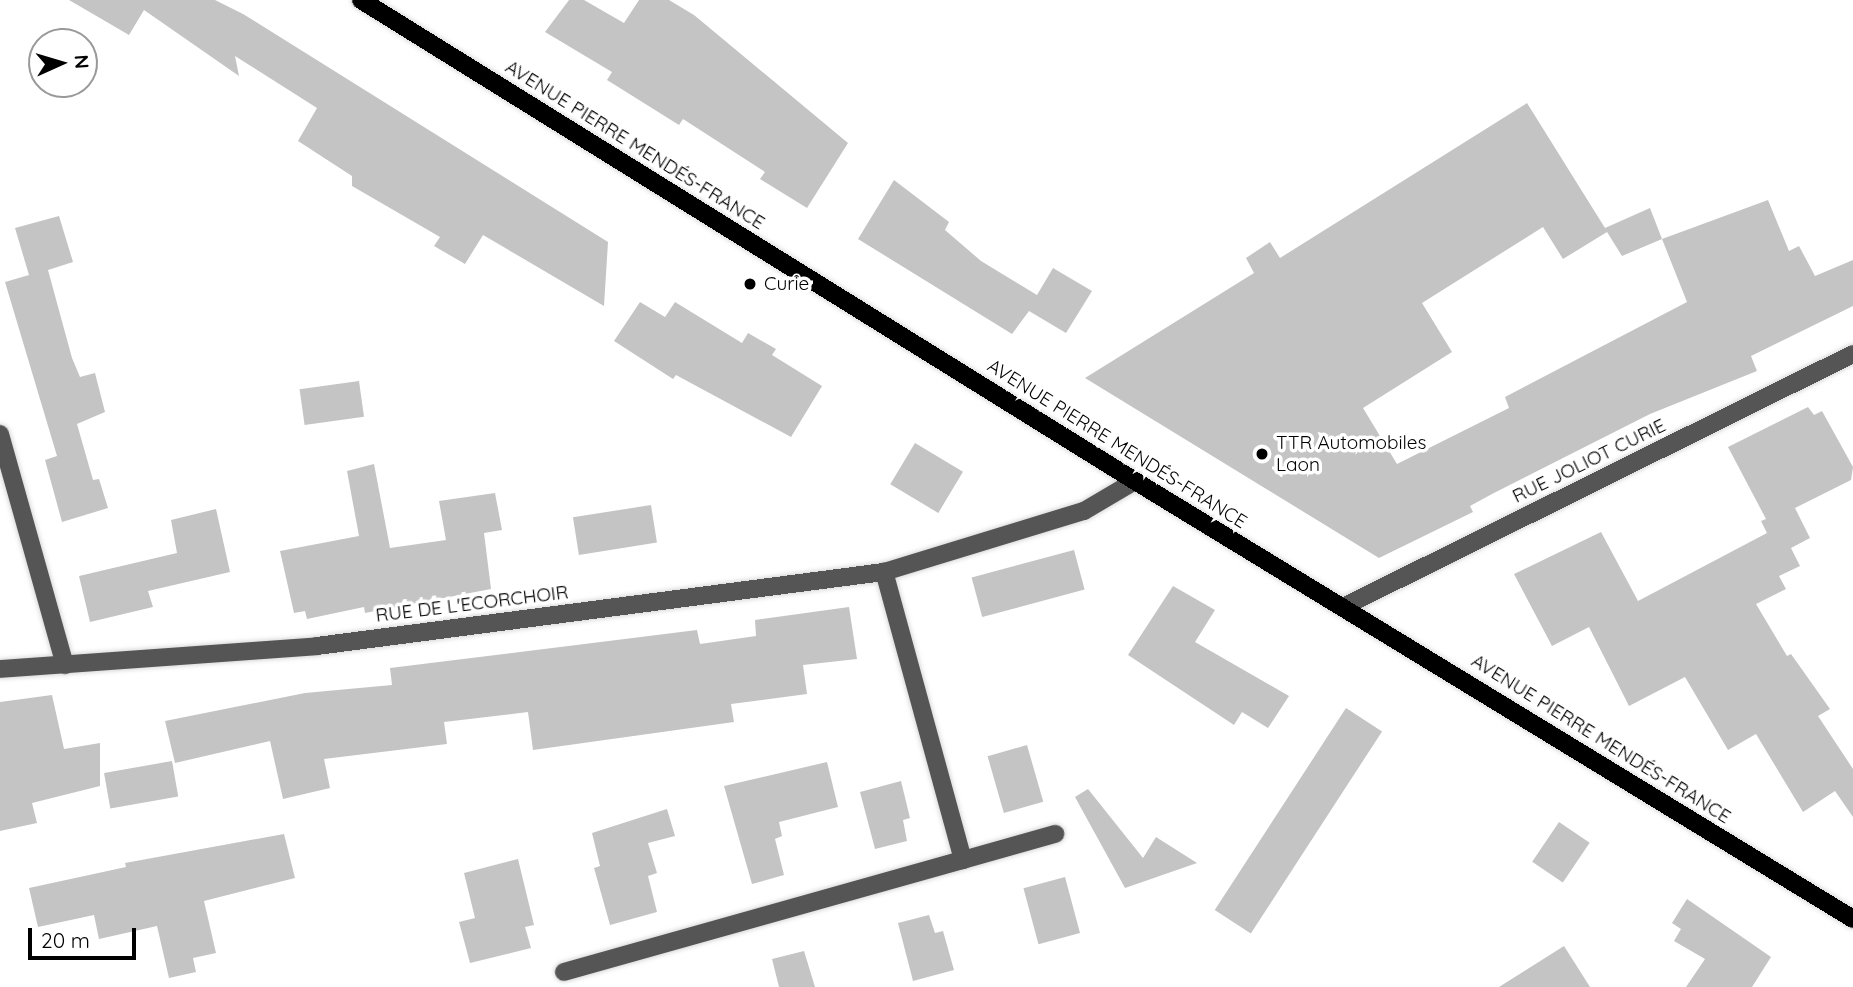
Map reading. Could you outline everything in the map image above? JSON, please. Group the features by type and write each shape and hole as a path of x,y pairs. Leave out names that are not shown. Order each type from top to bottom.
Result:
{"main road":[{"name":"AVENUE PIERRE MENDÉS-FRANCE","path":"361,0 1135,481 1853,919"}],"street":[{"name":"RUE JOLIOT CURIE","path":"1343,607 1853,354"},
{"path":"0,434 65,665"},
{"name":"RUE DE L'ECORCHOIR","path":"0,669 317,646 884,572 1084,511 1135,481"},
{"path":"884,572 963,860"},
{"path":"564,972 1055,834"}],"building":[{"path":"69,0 215,0 243,14 608,242 604,306 483,235 465,264 434,246 440,237 352,186 352,176 298,141 317,108 235,56 239,76 144,10 129,35"},
{"path":"569,0 584,0 624,23 639,0 669,0 694,15 848,143 807,208 760,179 765,172 683,119 679,125 607,80 612,72 545,32"},
{"path":"1527,103 1605,228 1650,208 1662,239 1768,200 1789,251 1799,246 1815,276 1853,260 1853,306 1751,356 1757,371 1650,414 1492,494 1470,506 1473,512 1379,558 1085,378 1254,273 1246,258 1270,242 1280,258","holes":["1543,227 1563,259 1607,232 1622,256 1662,239 1687,302 1505,397 1509,408 1397,464 1363,408 1452,352 1422,303"]},
{"path":"894,180 949,222 945,230 981,261 1037,295 1053,268 1092,291 1066,333 1029,311 1012,334 858,239"},
{"path":"59,216 73,262 48,270 72,358 80,377 95,373 105,412 77,424 93,480 99,479 108,508 62,522 45,460 57,456 5,282 29,275 15,228"},
{"path":"640,302 665,317 675,302 742,343 748,333 776,349 772,355 822,386 791,437 676,375 673,379 614,341"},
{"path":"359,381 364,417 305,425 300,389"},
{"path":"1808,407 1814,415 1822,411 1853,467 1851,480 1795,508 1810,538 1791,548 1800,566 1779,576 1786,589 1756,604 1787,656 1791,654 1830,709 1818,716 1853,769 1853,817 1835,791 1803,812 1756,734 1728,750 1685,677 1629,706 1589,627 1552,646 1514,574 1601,532 1638,601 1767,533 1761,521 1766,519 1728,447"},
{"path":"915,443 963,472 938,513 890,484"},
{"path":"374,464 390,548 446,540 439,501 495,493 502,530 484,533 491,589 365,613 364,607 307,619 305,611 294,613 280,551 359,536 347,471"},
{"path":"651,505 657,543 579,555 573,517"},
{"path":"216,509 230,572 148,591 153,607 90,622 79,576 177,553 171,520"},
{"path":"1074,550 1085,590 982,617 972,577"},
{"path":"1173,586 1215,610 1195,642 1289,696 1268,728 1242,712 1234,725 1128,655"},
{"path":"849,607 857,659 803,665 807,694 731,704 734,722 533,750 528,712 444,722 447,744 324,759 330,788 283,799 270,741 175,763 165,721 305,693 392,685 390,668 697,630 700,644 756,636 755,620"},
{"path":"52,695 64,749 100,743 100,786 32,803 37,823 0,831 0,702"},
{"path":"1346,708 1382,731 1251,934 1215,910"},
{"path":"1027,745 1043,802 1004,813 988,756"},
{"path":"172,761 178,796 110,808 104,773"},
{"path":"827,762 838,807 779,822 782,836 775,839 784,875 752,884 724,786"},
{"path":"901,781 910,818 903,820 907,841 875,849 860,792"},
{"path":"1088,789 1143,858 1156,837 1197,863 1125,888 1075,797"},
{"path":"667,809 675,836 648,843 657,873 648,876 657,912 610,925 594,868 600,866 592,833"},
{"path":"1559,822 1590,843 1563,882 1532,862"},
{"path":"284,834 295,878 204,901 216,953 193,958 196,972 169,978 157,926 99,939 94,915 38,927 29,888 126,867 125,863"},
{"path":"518,859 534,925 525,927 531,948 470,963 459,922 475,918 464,873"},
{"path":"1065,877 1080,933 1038,944 1023,888"},
{"path":"1687,899 1771,957 1752,987 1686,987 1705,959 1674,941 1681,929 1672,923"},
{"path":"929,915 935,933 943,931 954,970 913,981 898,923"},
{"path":"1564,946 1590,987 1499,987"},
{"path":"804,951 815,987 779,987 772,959"}],"place":[{"name":"Curie","path":"750,284"},
{"name":"TTR Automobiles Laon","path":"1262,454"}]}
